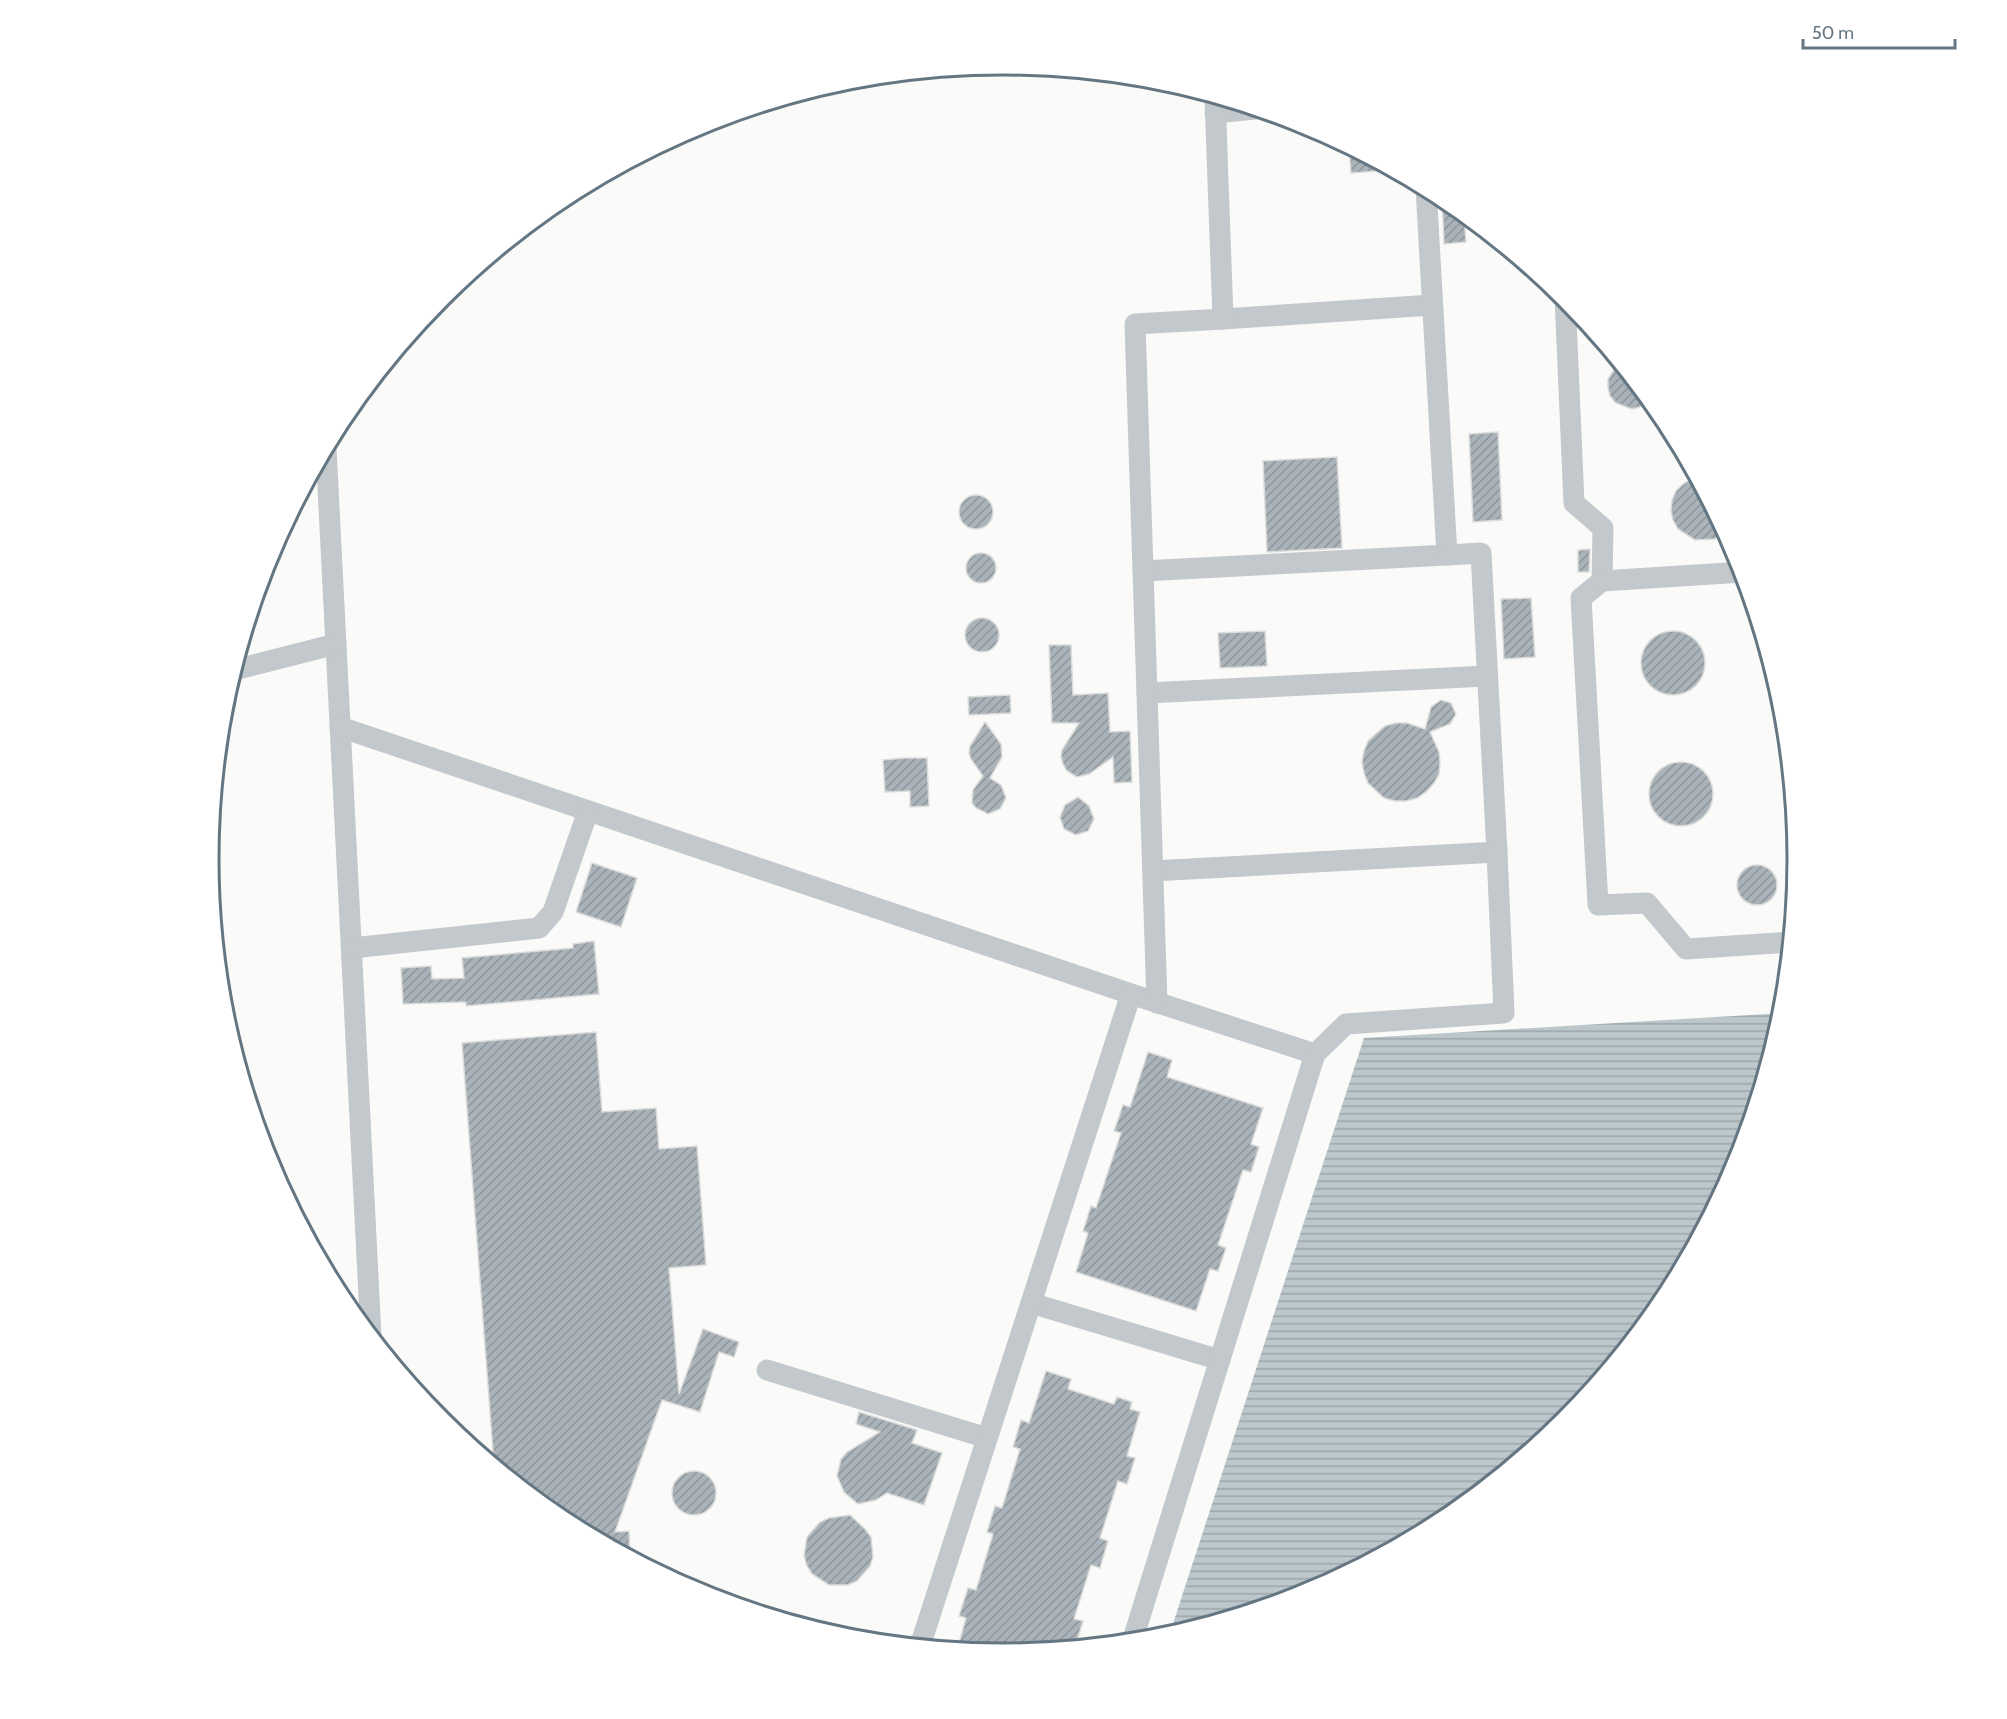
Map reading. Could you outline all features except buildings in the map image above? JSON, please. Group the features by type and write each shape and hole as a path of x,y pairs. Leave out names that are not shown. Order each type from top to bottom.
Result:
{"street":[{"path":"1215,105 1223,319"},
{"path":"1427,199 1447,555"},
{"path":"1157,1003 1135,324 1432,305"},
{"path":"1566,313 1574,503 1603,528 1602,581"},
{"path":"327,463 370,1322"},
{"path":"1135,1632 1315,1054 1346,1023 1504,1013 1481,553 1143,571"},
{"path":"1733,573 1602,581 1581,598 1598,905 1647,903 1686,949 1783,942"},
{"path":"243,668 336,644"},
{"path":"1147,693 1487,676"},
{"path":"340,727 1157,1003 1315,1054"},
{"path":"352,948 539,928 554,912 588,811"},
{"path":"1153,871 1497,852"},
{"path":"923,1639 1131,994"},
{"path":"1031,1303 1220,1360"},
{"path":"767,1370 987,1438"}],"shaded area":[{"path":"1773,1014 1746,1112 1728,1160 1683,1252 1626,1337 1558,1414 1481,1482 1396,1539 1304,1584 1256,1602 1172,1625 1364,1038"}]}
